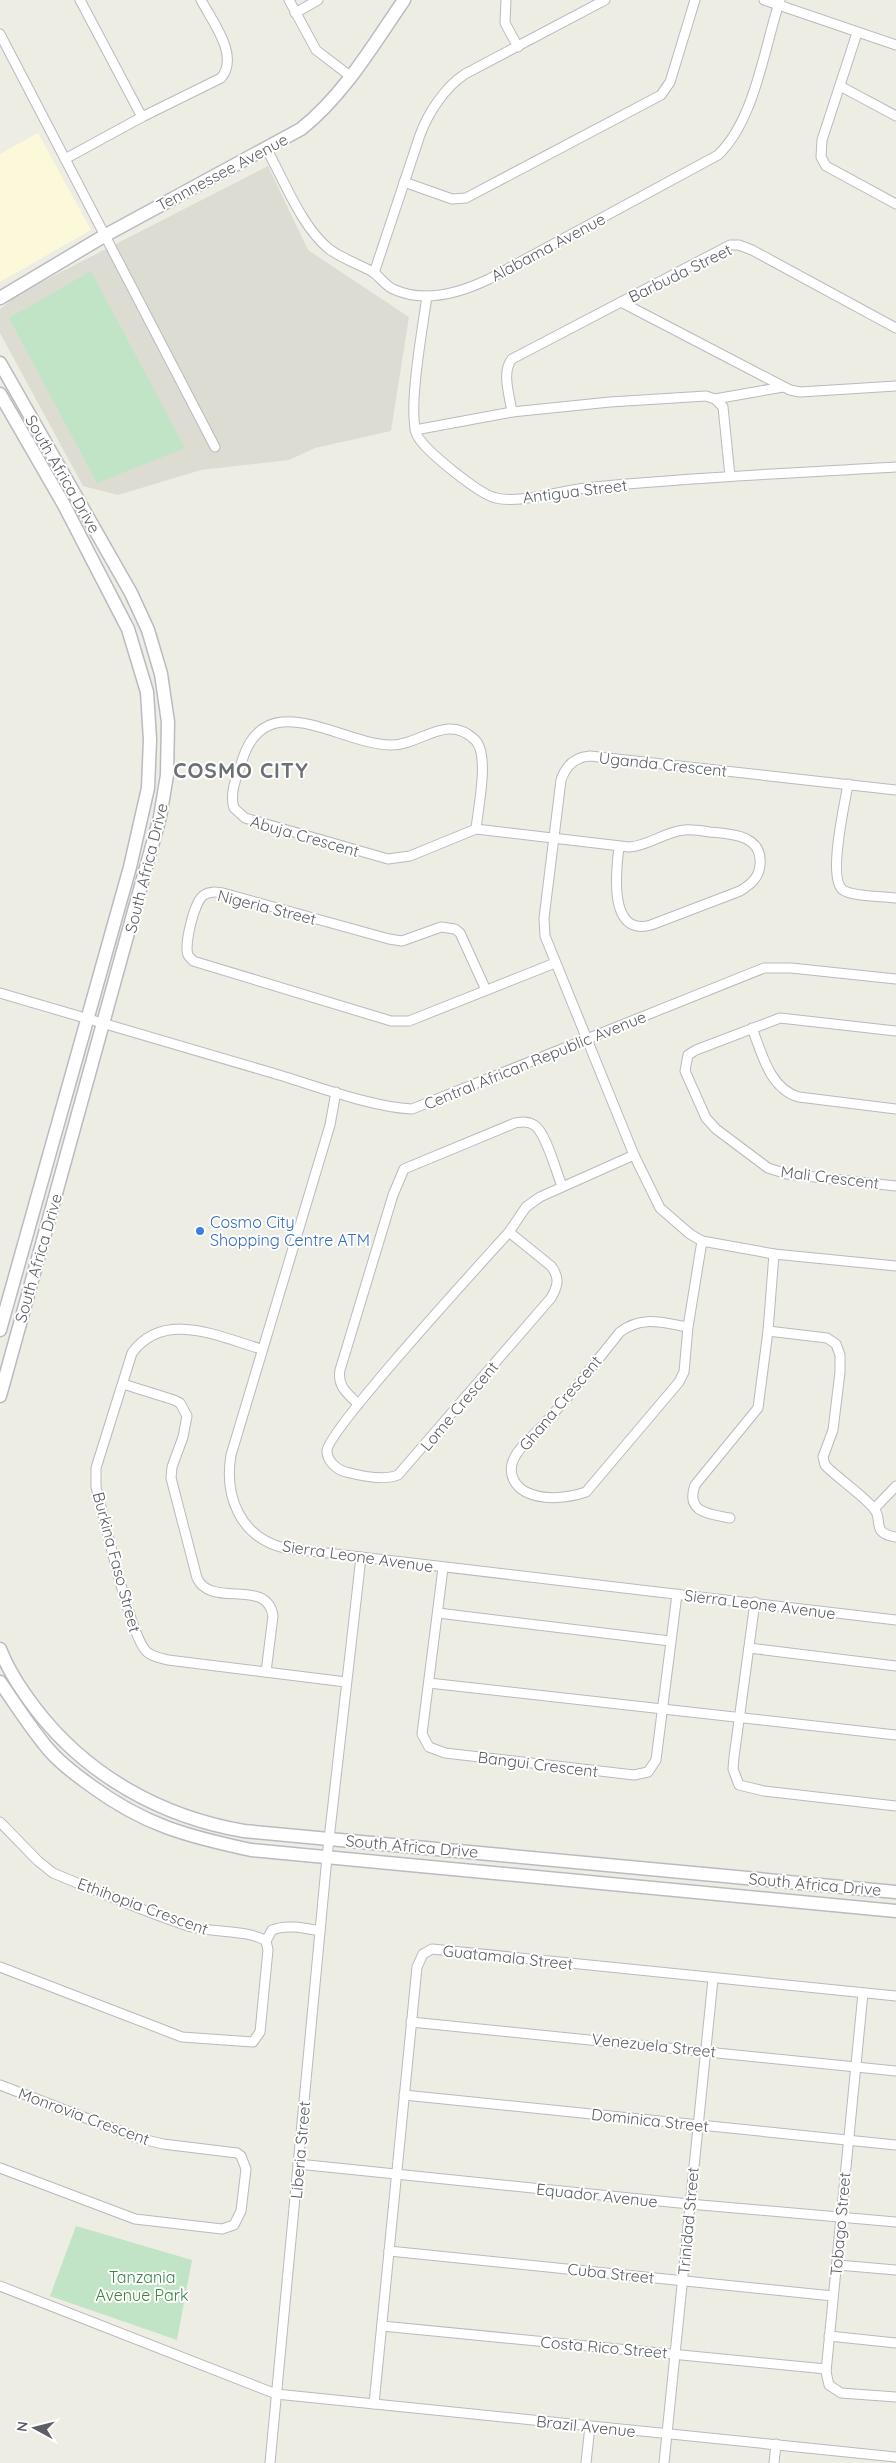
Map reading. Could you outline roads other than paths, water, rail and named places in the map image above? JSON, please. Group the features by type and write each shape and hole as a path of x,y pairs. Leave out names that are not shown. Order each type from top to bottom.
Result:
{"street":[{"path":"80,0 142,118"},
{"path":"65,159 221,78 225,74 228,60 225,48 200,0"},
{"path":"289,0 316,50 350,76"},
{"path":"295,13 318,0"},
{"name":"Tennnessee Avenue","path":"0,298 104,236 301,129 314,119 350,76 404,0"},
{"path":"506,0 505,23 518,47"},
{"path":"374,273 424,125 448,89 465,74 605,0"},
{"path":"404,182 452,199 466,198 661,94 668,87 695,0"},
{"path":"764,0 779,2 857,32 896,44"},
{"name":"Alabama Avenue","path":"266,148 317,238 338,255 374,273 394,289 426,296 444,295 475,286 718,155 731,142 746,111 779,2"},
{"path":"857,32 822,140 821,153 824,163 829,168 896,204"},
{"path":"0,34 214,448"},
{"path":"840,86 896,116"},
{"name":"Barbuda Street","path":"512,412 507,374 508,364 512,359 725,247 739,245 752,250 896,328"},
{"path":"426,296 413,414 415,430 512,412 701,396 715,399 783,387"},
{"path":"621,302 783,387 800,392 896,386"},
{"name":"South Africa Drive","path":"0,363 131,593 152,643 165,695 168,752 164,795 104,1022 0,1396"},
{"name":"South Africa Drive","path":"0,394 64,505 117,603 135,649 147,692 150,740 148,788 130,867 0,1330"},
{"path":"715,399 724,407 726,416 730,476"},
{"name":"Antigua Street","path":"415,430 428,450 477,489 498,499 595,486 896,467"},
{"name":"Abuja Crescent","path":"476,829 483,753 476,740 456,729 441,729 405,743 390,745 304,723 285,721 273,724 256,734 246,748 232,794 234,808 245,818 388,859 410,856 476,829 554,836 619,847 645,845 686,830 733,834 752,842 759,854 760,868 758,875 740,891 651,925 640,927 627,920 618,900 615,880 619,847"},
{"name":"Uganda Crescent","path":"702,1241 690,1234 660,1208 634,1155 554,963 544,924 554,836 564,772 574,760 585,756 705,767 896,790"},
{"path":"848,784 836,866 839,887 847,892 896,898"},
{"name":"Nigeria Street","path":"486,990 460,933 449,927 441,927 402,941 223,893 205,894 195,908 187,946 188,955 194,961 392,1021 409,1021 554,963"},
{"name":"Central African Republic Avenue","path":"0,993 104,1022 336,1092 390,1107 412,1109 586,1041 764,968 791,968 896,979"},
{"name":"Mali Crescent","path":"896,1030 780,1018 696,1050 688,1055 685,1072 706,1118 716,1129 768,1168 778,1171 896,1186"},
{"path":"752,1028 774,1079 787,1094 896,1109"},
{"name":"Sierra Leone Avenue","path":"336,1092 330,1125 261,1349 231,1455 228,1481 233,1502 250,1527 275,1546 443,1568 755,1602 896,1620"},
{"path":"562,1186 542,1133 535,1125 526,1122 515,1123 404,1169 390,1205 338,1379 341,1387 358,1404 509,1232 526,1207 540,1197 562,1186 634,1155"},
{"name":"Lome Crescent","path":"358,1404 332,1438 327,1450 329,1460 344,1472 384,1478 398,1475 550,1298 557,1287 556,1273 551,1266 509,1232"},
{"path":"702,1241 774,1254 896,1266"},
{"name":"Ghana Crescent","path":"688,1327 642,1322 631,1324 620,1332 545,1423 518,1452 512,1464 511,1473 520,1489 530,1494 558,1497 572,1497 586,1492 679,1382 684,1372 688,1327 702,1241"},
{"path":"730,1518 701,1511 695,1506 692,1494 696,1485 758,1408 768,1331 774,1254"},
{"name":"Burkina Faso Street","path":"261,1349 196,1330 174,1328 153,1334 138,1345 132,1353 99,1459 96,1477 134,1630 147,1652 162,1659 346,1682"},
{"path":"768,1331 826,1338 836,1344 840,1355 840,1372 833,1430 825,1451 825,1465 874,1509 877,1526 882,1532 896,1537"},
{"path":"123,1384 174,1400 184,1408 186,1416 185,1426 171,1478 197,1578 200,1584 209,1591 253,1596 267,1602 271,1608 272,1616 266,1672"},
{"path":"874,1509 896,1486"},
{"name":"Liberia Street","path":"270,2463 327,1857 361,1558"},
{"name":"Bangui Crescent","path":"443,1568 422,1734 423,1741 435,1750 634,1776 648,1772 656,1760 677,1594"},
{"path":"755,1602 734,1769 739,1785 764,1791 896,1806"},
{"path":"438,1612 670,1641"},
{"path":"749,1648 896,1666"},
{"name":"South Africa Drive","path":"0,1649 24,1693 52,1730 70,1749 131,1792 161,1808 209,1825 244,1831 896,1892"},
{"name":"South Africa Drive","path":"0,1682 50,1751 74,1773 130,1813 173,1830 242,1848 896,1911"},
{"path":"429,1683 896,1735"},
{"name":"Ethihopia Crescent","path":"0,1822 38,1861 53,1872 188,1926 211,1932 251,1935 266,1941"},
{"path":"0,1967 182,2037 253,2042 260,2032 268,1958 266,1941 272,1930 288,1926 320,1931"},
{"name":"Guatamala Street","path":"374,2404 411,2022 417,1967 423,1954 432,1949 713,1979 896,1996"},
{"name":"Trinidad Street","path":"664,2463 713,1979"},
{"name":"Tobago Street","path":"826,2369 838,2264 840,2217 863,1993"},
{"name":"Venezuela Street","path":"411,2022 707,2050 896,2071"},
{"name":"Monrovia Crescent","path":"0,2085 138,2138 163,2144 237,2154 241,2156 246,2169 239,2218 234,2225 222,2229 135,2219 0,2168"},
{"name":"Dominica Street","path":"404,2095 896,2145"},
{"name":"Equador Avenue","path":"298,2164 689,2204 896,2222"},
{"name":"Cuba Street","path":"389,2251 833,2296"},
{"path":"838,2264 896,2270"},
{"name":"Brazil Avenue","path":"0,2286 276,2394 776,2444 871,2459 896,2457"},
{"name":"Costa Rico Street","path":"382,2326 826,2369"},
{"path":"829,2336 896,2343"},
{"path":"826,2369 829,2385 841,2393 896,2397"},
{"path":"586,2463 590,2426"},
{"path":"774,2463 776,2444"}],"place":[{"name":"Cosmo City Shopping Centre ATM","path":"200,1231"}],"district":[{"name":"COSMO CITY","path":"241,771"}],"park label":[{"name":"Tanzania Avenue Park","path":"142,2286"}]}
